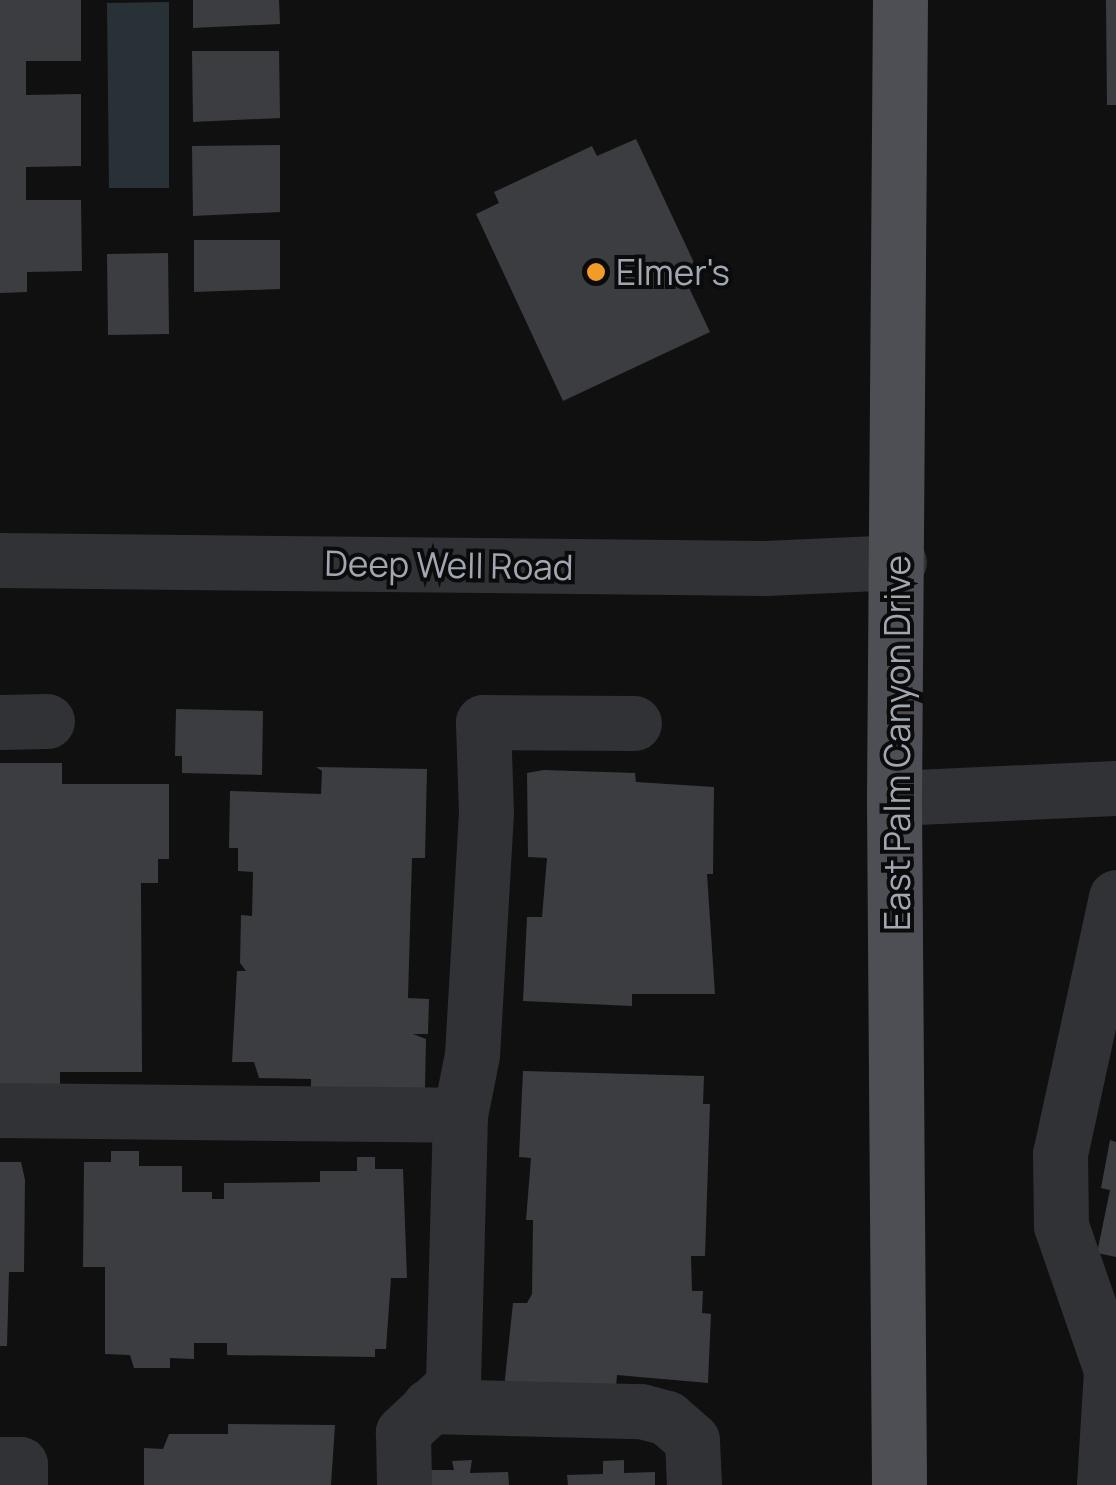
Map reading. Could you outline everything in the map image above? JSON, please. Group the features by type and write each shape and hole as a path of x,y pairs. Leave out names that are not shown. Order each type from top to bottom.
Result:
{"main road":[{"name":"East Palm Canyon Drive","path":"899,1485 894,798 900,0"}],"street":[{"name":"Deep Well Road","path":"0,560 765,568 898,562"},
{"path":"404,1485 403,1432 453,1385 460,1115 472,1056 486,812 483,722 634,723"},
{"path":"894,798 1094,789"},
{"path":"1104,1485 1111,1370 1061,1226 1060,1154 1116,897"},
{"path":"0,1110 460,1115"},
{"path":"429,1406 641,1411 667,1418 692,1440 694,1485"},
{"path":"0,1464 20,1464 20,1485"}],"shaded area":[{"path":"169,2 169,188 109,188 107,3"}],"building":[{"path":"0,0 81,0 81,61 26,61 26,95 81,94 81,166 26,167 26,200 81,200 82,271 27,272 27,292 0,293"},
{"path":"193,0 279,0 280,24 193,28"},
{"path":"1106,0 1116,0 1116,105 1107,105"},
{"path":"192,51 279,51 280,118 193,122"},
{"name":"Elmer's","path":"636,139 697,269 683,275 710,332 563,401 476,214 499,203 494,192 592,146 597,156"},
{"path":"280,145 280,212 193,216 192,146"},
{"path":"194,240 280,240 280,289 194,292"},
{"path":"168,253 169,334 108,335 107,254"},
{"path":"176,709 263,711 262,775 182,773 182,756 175,756"},
{"path":"0,763 62,763 62,784 169,784 169,859 158,859 158,883 141,883 142,1072 60,1072 60,1084 0,1084"},
{"path":"316,767 427,769 425,858 412,858 408,998 429,999 428,1034 413,1034 426,1039 425,1088 311,1092 311,1079 259,1078 254,1062 232,1062 237,971 246,971 240,963 241,915 252,916 253,872 238,871 238,848 229,848 230,791 321,794 322,771"},
{"path":"527,773 635,773 636,782 714,787 713,874 707,874 715,994 632,994 632,1006 523,1001 527,917 542,917 547,858 528,857"},
{"path":"523,1071 704,1076 703,1104 710,1104 705,1256 691,1256 692,1291 703,1291 702,1313 711,1314 708,1383 617,1375 615,1400 504,1388 513,1303 527,1303 532,1294 533,1220 526,1220 531,1158 519,1157"},
{"path":"1110,1140 1116,1142 1116,1257 1097,1253 1110,1190 1101,1188"},
{"path":"111,1151 139,1151 139,1166 182,1166 182,1192 212,1192 212,1199 224,1199 224,1183 320,1182 320,1171 357,1171 357,1157 375,1157 375,1169 403,1169 407,1278 391,1278 386,1349 375,1349 375,1357 227,1355 227,1343 194,1343 194,1359 170,1358 170,1368 134,1368 130,1355 105,1354 105,1267 83,1267 84,1162 111,1162"},
{"path":"0,1162 21,1162 25,1180 24,1272 9,1272 7,1346 0,1346"},
{"path":"228,1424 335,1425 331,1485 144,1485 144,1448 163,1449 169,1434 228,1434"},
{"path":"472,1460 470,1473 508,1472 509,1485 424,1485 424,1470 454,1470 452,1461"},
{"path":"624,1460 624,1473 655,1472 655,1485 568,1485 567,1475 603,1474 603,1461"}],"place":[{"name":"Elmer's","path":"596,272"}]}
